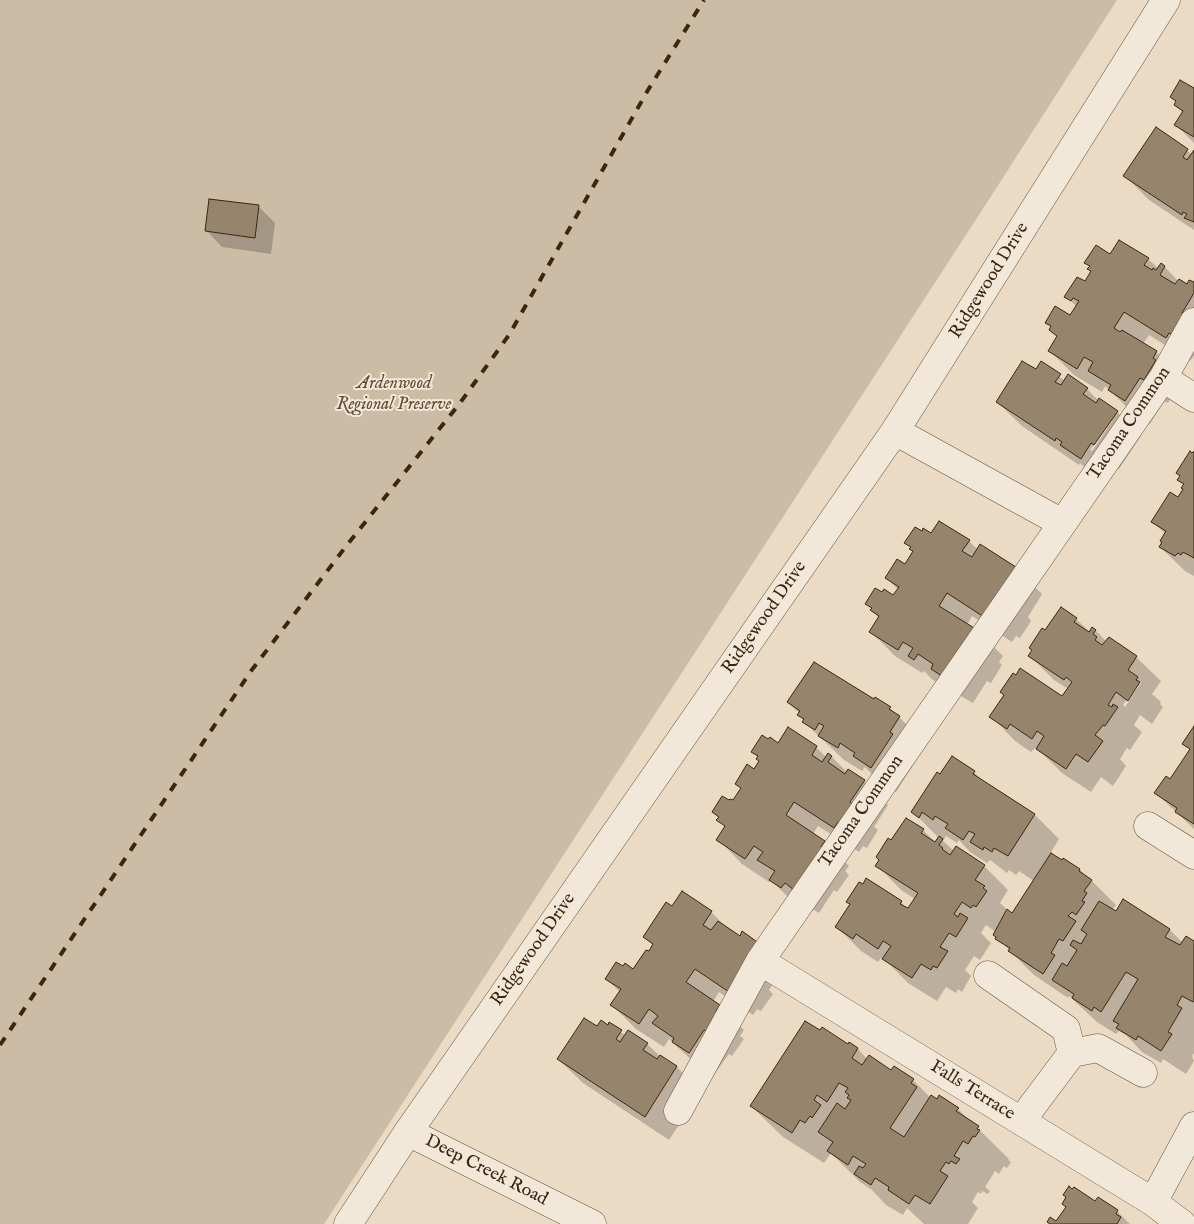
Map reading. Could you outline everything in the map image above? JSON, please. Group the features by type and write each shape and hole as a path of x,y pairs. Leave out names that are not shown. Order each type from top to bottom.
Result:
{"street":[{"name":"Ridgewood Drive","path":"348,1224 408,1132 895,432 1166,0"},
{"name":"Tacoma Common","path":"678,1111 760,960 1164,378 1194,322"},
{"path":"1164,378 1194,398"},
{"path":"895,432 1062,523"},
{"path":"1148,826 1194,855"},
{"name":"Falls Terrace","path":"760,960 1152,1202 1182,1224"},
{"path":"988,975 1066,1029 1072,1053"},
{"path":"1021,1121 1072,1053 1098,1048 1143,1073"},
{"path":"1152,1202 1194,1126"},
{"name":"Deep Creek Road","path":"408,1132 592,1224"}],"green space":[{"name":"Ardenwood Regional Preserve","path":"0,0 1117,0 324,1224 0,1224"}],"building":[{"path":"1180,80 1194,88 1194,137 1174,125 1183,111 1174,105 1176,101 1170,97"},
{"path":"1156,127 1188,149 1183,157 1187,160 1194,150 1194,222 1184,218 1187,214 1183,212 1182,215 1123,176"},
{"path":"209,199 259,205 255,238 205,231"},
{"path":"1119,240 1149,258 1144,265 1152,270 1153,268 1156,270 1161,263 1165,266 1160,275 1175,284 1179,279 1187,284 1189,280 1194,282 1194,293 1182,313 1185,315 1173,335 1169,333 1166,338 1124,312 1114,328 1120,332 1122,330 1157,351 1153,358 1156,360 1144,380 1140,378 1125,401 1108,390 1111,385 1088,371 1093,362 1084,357 1077,369 1048,351 1057,336 1049,330 1051,326 1045,323 1055,306 1070,315 1079,301 1073,298 1071,301 1064,297 1077,277 1085,281 1091,271 1087,269 1090,266 1084,263 1096,245 1110,254"},
{"path":"1022,361 1036,369 1041,361 1061,374 1055,382 1061,385 1068,374 1088,388 1083,394 1096,403 1099,398 1118,411 1094,445 1091,443 1081,459 1060,445 1062,442 1056,438 1055,441 996,402"},
{"path":"1190,451 1192,453 1194,451 1194,558 1183,552 1181,555 1178,553 1175,556 1159,547 1166,531 1151,522 1170,492 1178,497 1183,489 1181,488 1184,484 1177,480 1180,476 1176,473"},
{"path":"939,521 970,540 962,551 972,557 980,544 1019,569 987,619 947,593 939,606 979,631 948,680 931,669 933,664 918,654 914,660 908,656 913,648 903,642 898,650 869,632 879,616 870,610 872,608 865,604 875,588 882,592 884,589 893,595 899,587 885,578 897,559 905,564 913,551 909,549 911,547 904,543 915,527 922,531 923,528 931,533"},
{"path":"1061,607 1077,618 1074,622 1089,632 1092,627 1096,630 1093,634 1097,637 1095,640 1102,645 1109,637 1137,656 1128,670 1138,677 1136,680 1140,682 1128,701 1116,692 1108,705 1112,707 1113,704 1118,707 1105,726 1103,725 1095,735 1103,741 1088,762 1076,754 1066,769 1036,749 1044,736 1037,731 1032,739 1010,724 1007,729 989,717 1004,695 1000,692 1013,673 1016,675 1020,668 1062,696 1072,682 1066,677 1064,680 1028,656 1032,650 1029,648 1042,628 1045,630"},
{"path":"814,662 874,699 875,697 891,707 889,709 900,716 890,732 893,734 871,768 853,756 855,753 840,743 838,748 818,736 824,726 819,723 815,730 802,722 804,719 797,715 800,711 787,702"},
{"path":"1194,726 1194,824 1175,812 1177,808 1154,793 1166,776 1170,779 1190,749 1182,744"},
{"path":"788,727 817,746 812,755 822,762 828,753 832,756 828,762 845,774 848,769 865,780 850,802 854,805 842,825 838,822 834,828 794,802 786,815 825,841 821,847 825,850 794,890 785,883 781,888 769,880 775,871 757,860 763,852 754,846 745,859 716,840 725,826 716,820 719,817 712,812 722,796 733,800 741,788 735,784 747,764 754,769 759,761 756,759 758,756 751,752 762,735 768,739 770,737 778,743"},
{"path":"952,756 975,771 973,774 1035,814 1008,856 994,848 992,852 984,847 983,850 970,842 975,834 969,831 963,840 945,828 948,824 935,816 933,820 922,812 919,818 911,812 937,772 940,774"},
{"path":"906,818 924,829 921,833 935,842 939,836 943,839 939,845 950,855 956,846 985,865 975,880 985,886 983,888 987,891 976,907 973,905 971,908 962,902 954,914 958,917 960,913 968,918 956,937 949,933 940,947 948,951 937,968 933,966 931,970 921,964 912,978 882,959 891,946 883,941 878,949 856,934 853,939 835,927 850,904 846,902 859,882 863,884 866,878 902,901 900,904 908,908 918,893 875,866 879,860 876,857 888,838 891,840"},
{"path":"1051,853 1080,869 1079,871 1092,880 1084,891 1087,893 1082,901 1085,902 1076,915 1072,912 1068,916 1076,921 1063,941 1059,939 1051,953 1055,955 1043,974 1008,951 1010,948 995,939 996,937 993,935 1007,909 1012,913"},
{"path":"682,891 712,911 703,925 711,930 718,921 740,936 742,931 760,944 729,992 695,969 686,982 720,1005 716,1011 720,1014 708,1033 704,1030 689,1053 672,1042 674,1038 652,1023 658,1016 649,1009 639,1024 610,1005 621,989 605,979 616,962 623,966 625,963 633,969 646,950 649,951 653,944 643,937 666,902 672,906"},
{"path":"1123,899 1170,929 1165,937 1180,945 1186,936 1194,941 1194,1000 1193,1002 1182,996 1177,1005 1182,1008 1168,1032 1172,1034 1161,1051 1138,1036 1136,1040 1116,1028 1119,1024 1113,1021 1138,979 1126,972 1101,1012 1094,1007 1092,1011 1072,998 1074,994 1052,980 1062,963 1067,966 1077,950 1070,945 1073,940 1081,944 1087,934 1081,930 1099,901 1116,911"},
{"path":"584,1018 597,1026 601,1020 608,1025 609,1022 622,1030 616,1039 620,1042 628,1030 648,1043 643,1050 657,1059 660,1055 677,1066 645,1117 557,1059"},
{"path":"805,1021 820,1030 822,1027 848,1044 849,1042 858,1048 852,1058 862,1065 869,1055 891,1070 894,1066 914,1079 911,1083 917,1087 890,1128 904,1137 931,1095 937,1099 939,1095 959,1108 956,1111 979,1126 977,1129 980,1130 968,1144 963,1141 954,1156 960,1159 956,1164 951,1161 949,1164 946,1162 940,1171 948,1176 930,1204 915,1195 909,1204 888,1190 889,1187 875,1178 871,1185 854,1174 859,1166 863,1168 866,1164 853,1156 848,1165 827,1151 833,1142 818,1132 837,1103 845,1109 851,1100 847,1098 849,1095 845,1092 848,1088 839,1083 827,1102 817,1095 814,1100 821,1105 812,1118 810,1116 805,1123 800,1120 792,1133 750,1106"},
{"path":"1069,1186 1072,1189 1074,1187 1095,1201 1098,1197 1118,1210 1116,1214 1121,1217 1117,1224 1050,1224 1047,1222 1050,1217 1056,1221 1066,1207 1062,1204 1066,1197 1063,1195"}],"railway":[{"path":"0,1045 251,671 347,545 460,403 509,335 648,90 704,0"}]}
